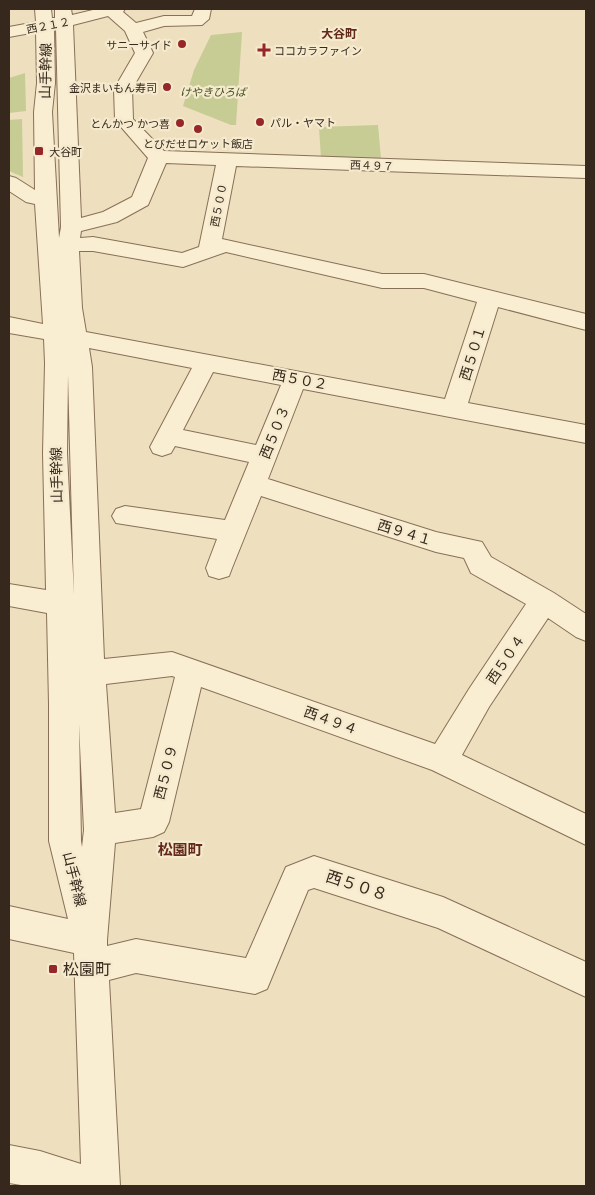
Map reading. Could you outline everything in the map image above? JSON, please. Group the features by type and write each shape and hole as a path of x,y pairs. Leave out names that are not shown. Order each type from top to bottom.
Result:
{"street":[{"path":"133,29 158,15 196,21 200,19 202,9"},
{"path":"69,236 141,202 158,157 124,120 123,89 144,53 133,29 114,10"},
{"name":"西２１２","path":"9,32 43,17 114,10"},
{"name":"山手幹線","path":"64,15 71,308 57,364 55,453 63,678 65,841 91,953"},
{"name":"山手幹線","path":"43,17 46,74 43,112 45,197 65,335 80,367 100,830 91,953 102,1186"},
{"name":"西４９７","path":"158,157 586,172"},
{"name":"西５００","path":"209,251 228,159"},
{"path":"9,182 33,198 45,197"},
{"path":"69,236 93,244 183,260 225,245 382,281 424,281 586,322"},
{"name":"西５０１","path":"454,409 490,297"},
{"name":"西５０２","path":"10,328 65,335 207,361 586,434"},
{"path":"207,361 165,442 264,456"},
{"name":"西５０３","path":"219,568 295,378"},
{"name":"西９４１","path":"252,484 436,542 473,550 481,566 544,601"},
{"path":"125,516 233,531"},
{"path":"9,595 60,604"},
{"path":"544,601 586,629"},
{"name":"西５０４","path":"442,760 478,698 544,601"},
{"name":"西４９４","path":"63,678 121,669 172,664 442,760 586,830"},
{"name":"西５０９","path":"100,830 153,822 191,670"},
{"name":"西５０８","path":"91,953 136,956 255,977 297,878 314,872 443,913 586,980"},
{"path":"9,923 91,953"},
{"path":"9,1164 40,1170 90,1186"}],"green space":[{"name":"けやきひろば","path":"242,32 236,125 231,125 183,106 194,70 211,35"},
{"path":"25,73 26,111 9,113 9,78"},
{"path":"22,119 23,177 9,171 9,120"},
{"path":"378,125 381,159 321,158 319,127"}],"place":[{"name":"サニーサイド","path":"182,44"},
{"name":"ココカラファイン","path":"264,50"},
{"name":"金沢まいもん寿司","path":"167,87"},
{"name":"パル・ヤマト","path":"260,122"},
{"name":"とんかつ かつ喜","path":"180,123"},
{"name":"とびだせロケット飯店","path":"198,129"},
{"name":"大谷町","path":"39,151"},
{"name":"松園町","path":"53,969"}],"district":[{"name":"大谷町","path":"339,33"},
{"name":"松園町","path":"180,849"}]}
